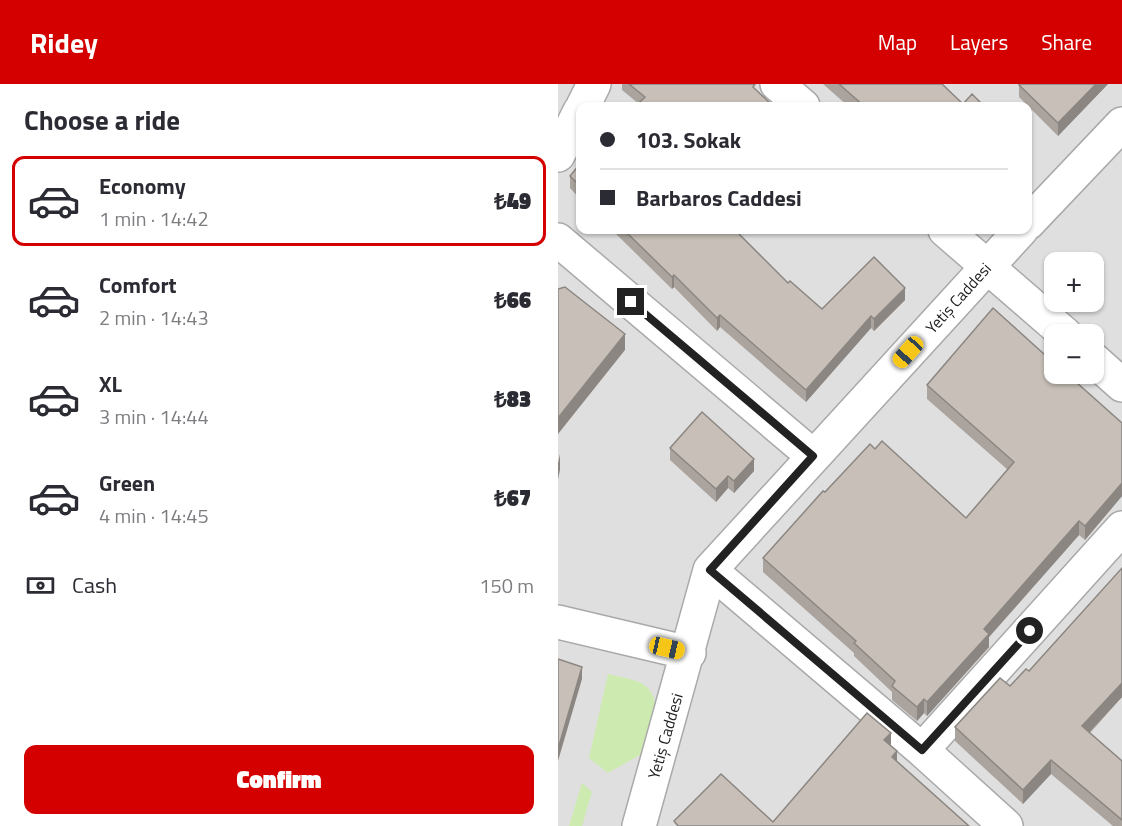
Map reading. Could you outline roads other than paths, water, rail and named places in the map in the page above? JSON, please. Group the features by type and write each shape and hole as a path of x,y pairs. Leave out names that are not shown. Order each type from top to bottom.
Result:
{"street":[{"path":"585,102 594,84"},
{"path":"777,84 798,102"},
{"path":"558,155 576,119"},
{"path":"1032,219 1122,124"},
{"path":"950,234 1054,324"},
{"name":"Yetiş Caddesi","path":"639,826 710,570 1017,234"},
{"path":"558,240 813,456"},
{"path":"1104,369 1122,386"},
{"path":"922,750 1122,528"},
{"path":"710,570 922,750 1006,826"},
{"path":"558,622 688,653"}]}
